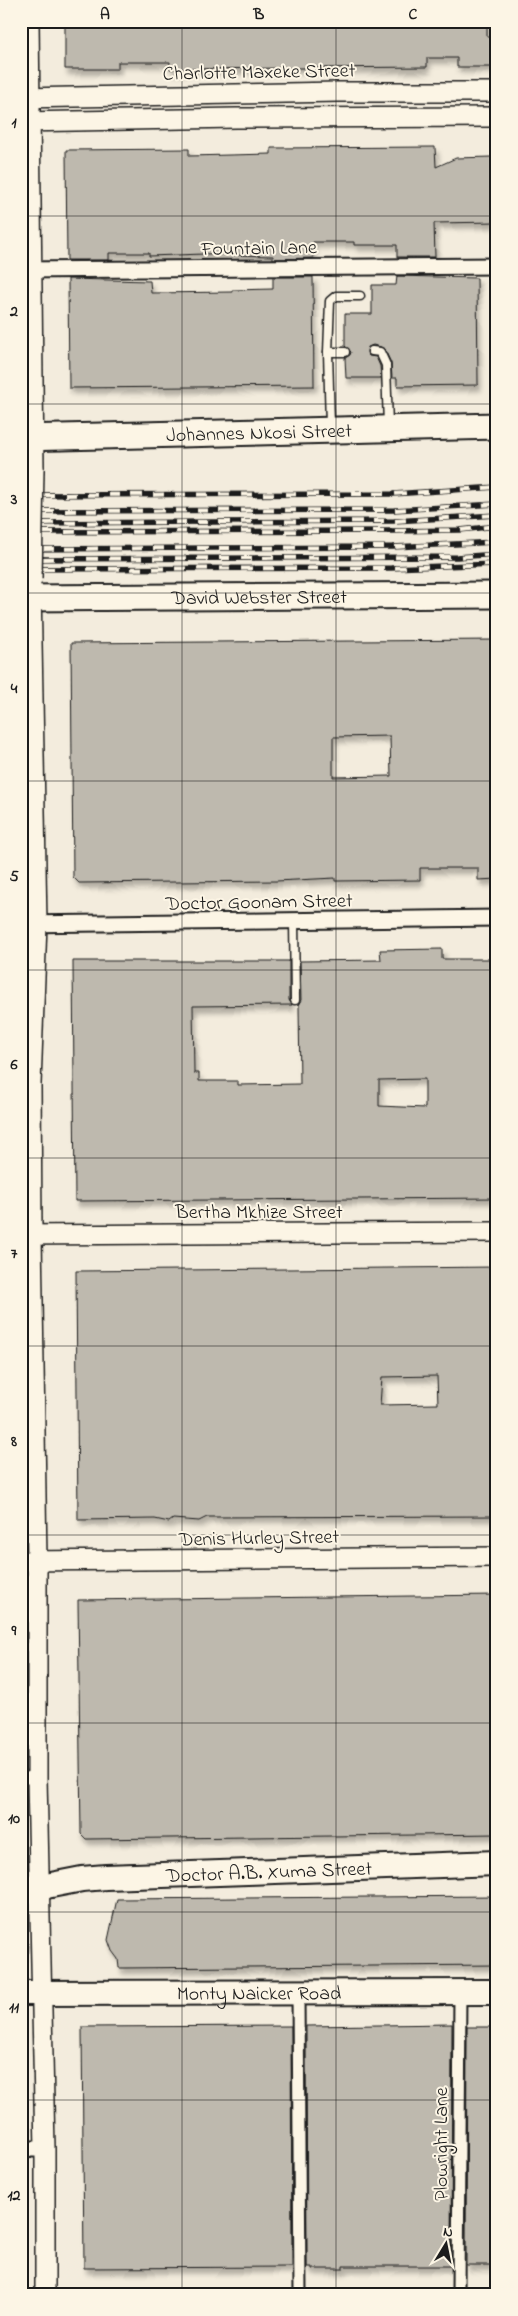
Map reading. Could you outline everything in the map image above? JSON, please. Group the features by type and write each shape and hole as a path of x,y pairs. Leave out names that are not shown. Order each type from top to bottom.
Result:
{"highway":[{"name":"Johannes Nkosi Street","path":"27,438 497,426"},
{"name":"David Webster Street","path":"28,592 497,595"}],"main road":[{"name":"Doctor A.B. Xuma Street","path":"31,1889 82,1879 106,1877 497,1863"},
{"name":"Monty Naicker Road","path":"31,1993 298,1994 497,1992"}],"street":[{"path":"29,21 25,98 27,438 34,469 26,623 29,924 26,1084 29,1778 31,1993 45,2149 45,2295"},
{"path":"392,92 393,117"},
{"name":"Charlotte Maxeke Street","path":"25,98 497,92"},
{"path":"234,94 236,118"},
{"path":"26,121 497,117"},
{"name":"Fountain Lane","path":"26,270 497,266"},
{"name":"Doctor Goonam Street","path":"29,924 497,918"},
{"name":"Bertha Mkhize Street","path":"26,1235 497,1232"},
{"name":"Denis Hurley Street","path":"29,1561 497,1557"},
{"name":"Plowright Lane","path":"458,2295 460,1992"},
{"path":"298,1994 300,2295"},
{"path":"21,2149 45,2149"}],"lane":[{"path":"330,430 328,352 330,301 336,296 360,296"},
{"path":"372,351 380,352 386,365 388,429"},
{"path":"328,352 345,352"},
{"path":"294,920 295,1000"}],"building":[{"path":"65,21 487,21 487,37 497,37 497,67 457,67 457,58 427,58 427,67 170,69 170,62 118,62 118,69 65,69"},
{"path":"435,147 436,167 456,158 491,157 497,163 497,222 434,223 435,257 397,257 397,245 354,245 354,242 313,242 313,258 273,259 273,256 231,255 231,253 149,256 149,253 109,253 109,260 67,260 66,150 189,149 189,156 271,154 271,148"},
{"path":"397,276 477,278 478,385 397,386 397,378 392,378 391,363 385,350 373,345 368,347 367,353 369,356 376,357 380,366 381,378 346,378 345,358 351,352 345,346 345,314 372,314 372,285 396,285"},
{"path":"273,277 313,277 314,386 69,388 68,279 150,281 151,293 232,292 232,290 273,289"},
{"path":"497,640 497,879 478,880 478,868 420,868 420,880 335,881 335,878 276,881 79,883 73,877 71,643","holes":["390,736 391,776 333,777 333,737"]},
{"path":"442,949 442,959 497,959 497,1198 75,1201 73,961 289,961 289,1000 292,1005 193,1006 194,1073 199,1073 199,1081 238,1081 238,1085 300,1084 298,1005 301,1000 300,961 381,960 380,950","holes":["425,1079 425,1108 379,1106 379,1080"]},
{"path":"497,1267 497,1516 207,1517 199,1521 173,1519 169,1522 155,1519 78,1520 76,1271","holes":["437,1376 438,1404 380,1405 382,1377"]},
{"path":"497,1595 497,1834 86,1839 81,1834 78,1600"},
{"path":"497,1896 497,1965 119,1968 118,1959 112,1951 108,1940 117,1899"},
{"path":"452,2024 451,2266 343,2266 343,2269 312,2269 312,2267 307,2267 306,2026"},
{"path":"291,2026 292,2267 84,2268 82,2027"},
{"path":"467,2027 497,2027 497,2265 466,2265"}],"railway":[{"path":"21,495 393,494 497,487"},
{"path":"21,511 394,510 497,504"},
{"path":"21,523 394,521 497,515"},
{"path":"21,532 392,531 460,530 497,526"},
{"path":"21,549 393,547 497,542"},
{"path":"21,559 457,557 497,554"},
{"path":"21,569 391,568 497,564"}]}
